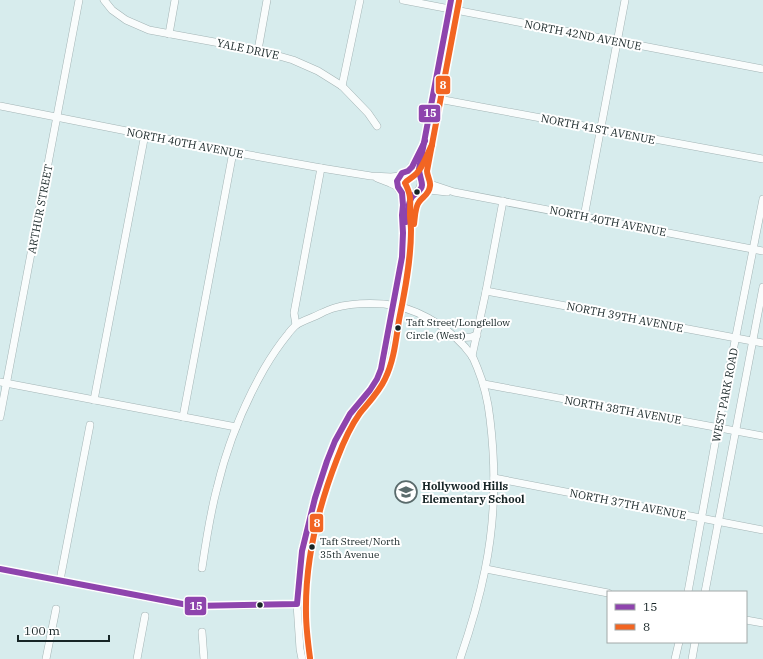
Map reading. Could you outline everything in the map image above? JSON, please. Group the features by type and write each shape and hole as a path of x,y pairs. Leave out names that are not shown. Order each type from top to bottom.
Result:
{"street":[{"name":"ARTHUR STREET","path":"0,417 3,383 57,118 79,0"},
{"name":"YALE DRIVE","path":"104,0 112,10 126,20 149,30 258,50 293,60 318,71 342,86 368,113 377,126"},
{"path":"169,34 175,0"},
{"path":"258,50 267,0"},
{"path":"342,86 360,0"},
{"name":"NORTH 42ND AVENUE","path":"403,0 763,69"},
{"path":"302,659 297,604 302,552 308,520 332,448 342,427 350,414 370,390 381,369 394,305 409,206 422,185 419,170 451,0"},
{"path":"584,217 625,0"},
{"name":"NORTH 41ST AVENUE","path":"433,98 763,159"},
{"name":"NORTH 40TH AVENUE","path":"0,106 321,168 371,176 400,176"},
{"path":"94,400 144,134"},
{"path":"408,171 415,162 425,141"},
{"path":"184,416 234,152"},
{"path":"296,325 294,313 321,168"},
{"path":"404,233 402,215 403,205 397,181 402,173 408,171 414,172 420,178"},
{"name":"NORTH 40TH AVENUE","path":"371,176 390,183 400,190"},
{"name":"NORTH 40TH AVENUE","path":"420,178 427,183 454,192"},
{"path":"400,190 407,196 416,193"},
{"name":"NORTH 40TH AVENUE","path":"416,193 429,190 454,192 763,251"},
{"name":"WEST PARK ROAD","path":"688,591 718,427 763,199"},
{"path":"472,356 503,201"},
{"name":"WEST PARK ROAD","path":"705,591 763,287"},
{"name":"NORTH 39TH AVENUE","path":"486,291 763,343"},
{"path":"202,568 216,488 236,427 254,385 271,356 284,338 296,325 334,308 356,303 376,303 394,305 407,309 425,316 457,338 472,356 484,384 488,400 494,478 490,534 486,569 474,615 460,659"},
{"path":"457,338 477,335"},
{"path":"3,383 236,427"},
{"name":"NORTH 38TH AVENUE","path":"484,384 763,436"},
{"path":"60,580 90,425"},
{"name":"NORTH 37TH AVENUE","path":"494,478 763,530"},
{"path":"0,569 193,606 297,604"},
{"path":"486,569 607,593"},
{"path":"46,659 56,609"},
{"path":"137,659 145,616"},
{"path":"747,620 763,623"},
{"path":"202,632 204,659"},
{"path":"675,659 679,643"},
{"path":"692,659 695,643"}],"transit line":[{"name":"15","path":"406,222 410,200 422,187 419,169 451,0"},
{"name":"8","path":"414,224 415,212 418,204 429,189 430,182 427,171 459,1"},
{"name":"15","path":"0,569 193,606 297,604 302,551 315,498 327,461 335,441 350,414 370,390 381,369 402,257 403,205 402,193 398,187 397,181 402,173 408,171 412,167 425,141"},
{"name":"8","path":"310,658 306,624 306,593 310,554 314,534 324,496 344,441 356,418 383,384 391,365 410,253 410,199 405,183 416,174 424,163 432,145"}],"place":[{"name":"Taft Street/Longfellow Circle (West)","path":"398,328"},
{"name":"Hollywood Hills Elementary School","path":"406,492"},
{"name":"Taft Street/North 35th Avenue","path":"312,547"}]}
